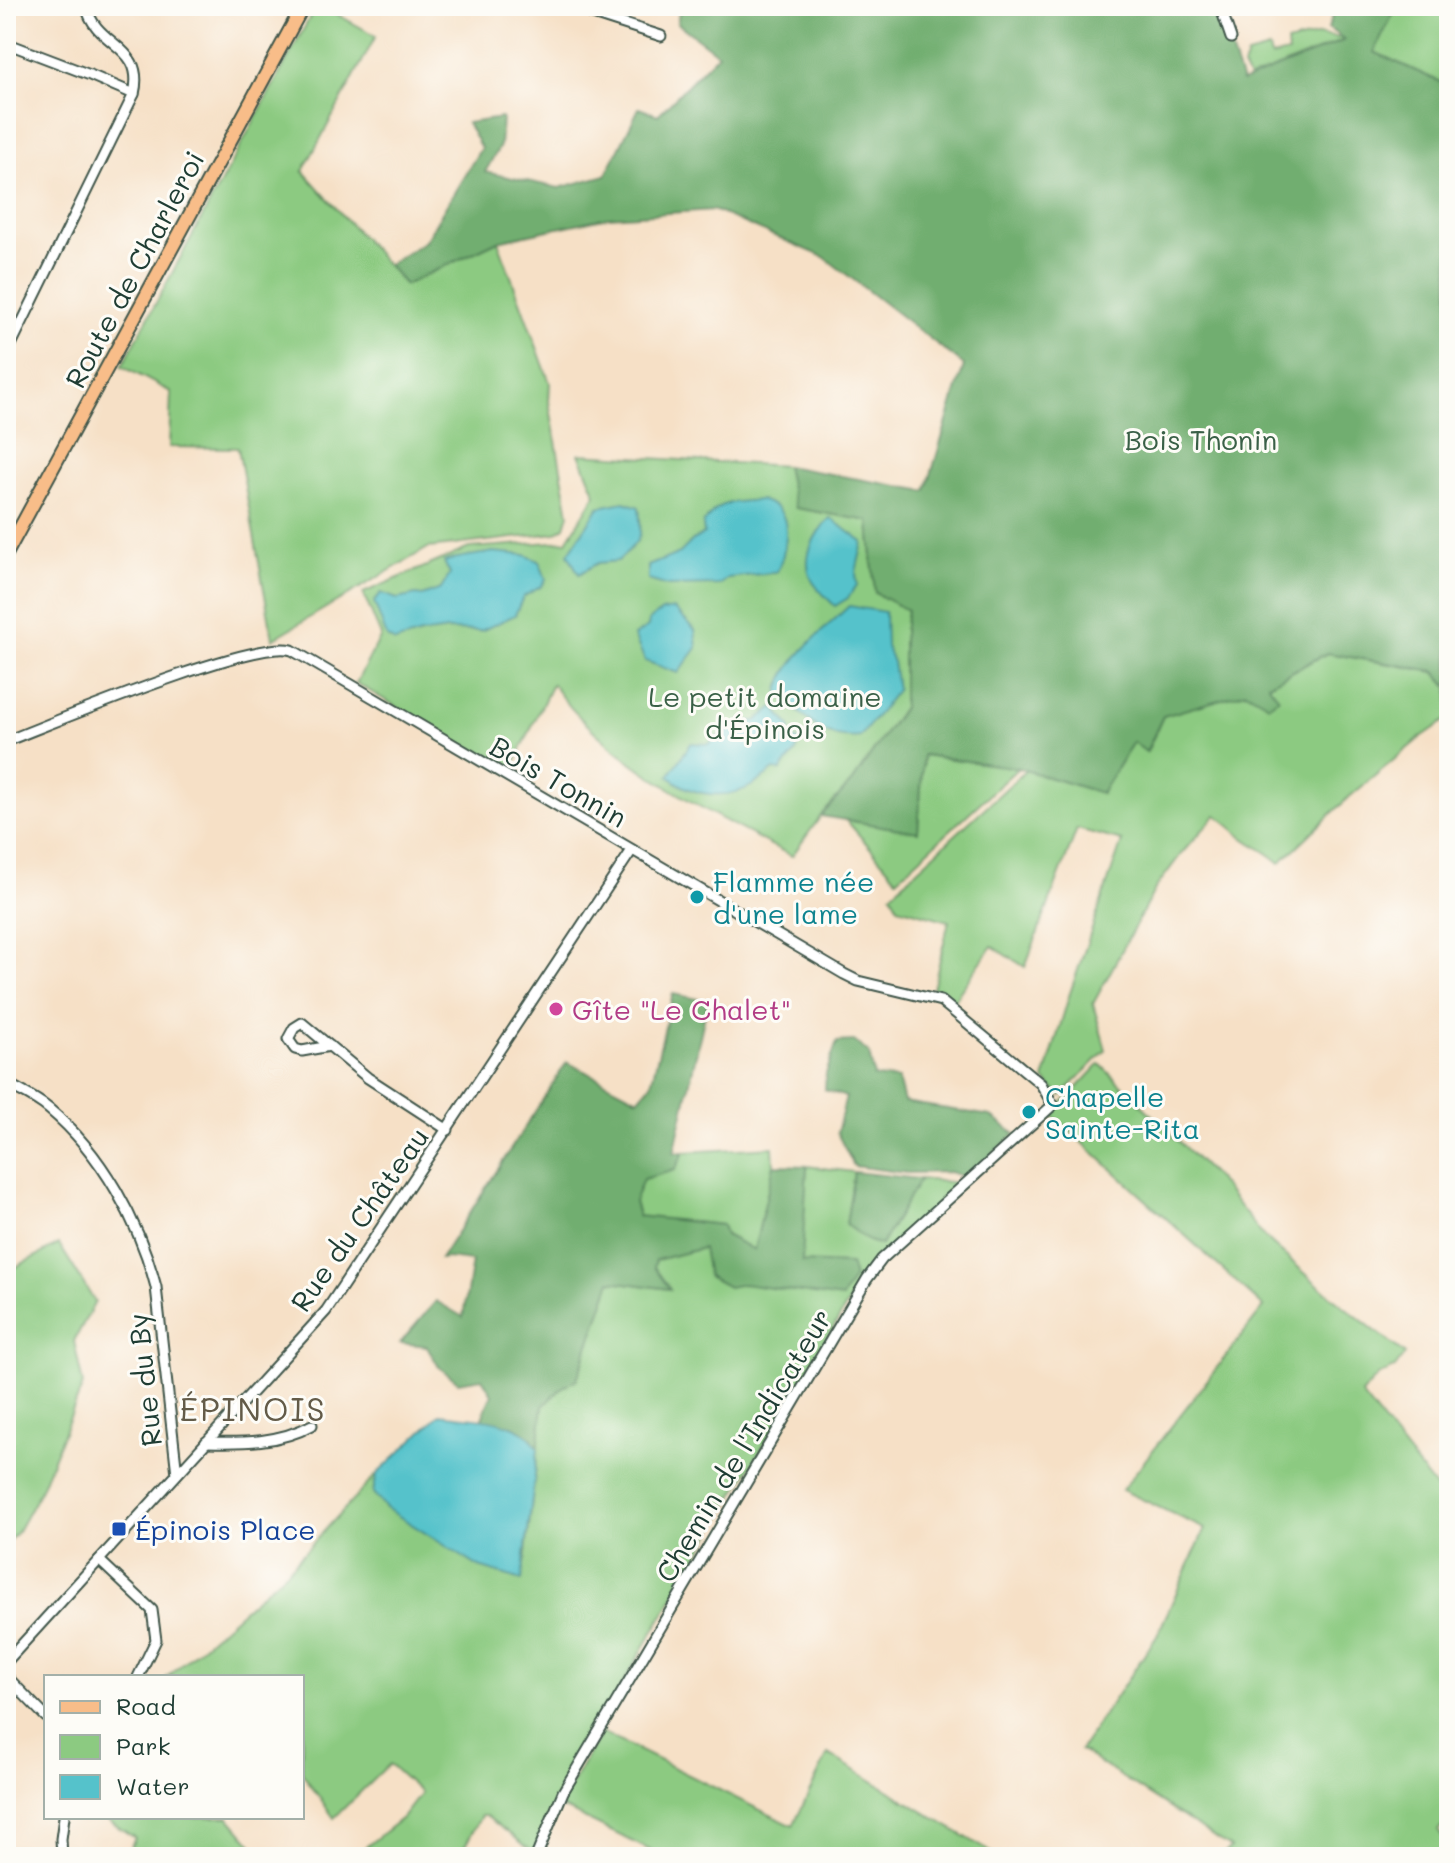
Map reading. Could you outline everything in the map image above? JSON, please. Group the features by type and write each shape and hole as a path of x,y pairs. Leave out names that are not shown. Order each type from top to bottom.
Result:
{"main road":[{"name":"Route de Charleroi","path":"6,554 303,6"}],"street":[{"path":"6,355 134,94 137,77 132,60 95,27 86,6"},
{"path":"568,6 661,36"},
{"path":"1220,6 1231,38"},
{"path":"6,43 134,94"},
{"name":"Bois Tonnin","path":"6,741 213,664 271,648 286,648 844,974 858,981 941,1001 1041,1084 1053,1105"},
{"name":"Rue du Château","path":"177,1474 326,1311 632,850"},
{"name":"Rue du Château","path":"330,1046 368,1078 448,1130"},
{"name":"Rue du By","path":"6,1083 46,1106 87,1150 112,1183 149,1261 156,1287 177,1474 11,1651 6,1662"},
{"name":"Chemin de l'Indicateur","path":"536,1857 563,1792 867,1279 882,1259 1053,1105"},
{"path":"206,1442 289,1437 312,1425"},
{"path":"99,1560 152,1610 156,1640 139,1675"},
{"path":"6,1676 44,1715"},
{"path":"62,1857 64,1819"}],"green space":[{"path":"316,6 322,6 376,36 303,171 405,285 498,241 550,383 549,402 569,514 565,527 555,533 428,548 273,639 238,448 169,447 171,392 122,366"},
{"name":"Bois Thonin","path":"680,6 1216,6 1242,82 1345,40 1328,28 1336,6 1397,6 1374,52 1449,86 1449,687 1434,671 1327,653 1268,684 1279,698 1269,705 1246,692 1163,716 1146,752 1133,742 1101,793 1018,768 923,755 918,832 821,816 853,781 903,708 903,641 907,610 875,593 869,521 795,508 786,466 926,491 964,365 824,257 713,210 608,217 498,241 405,285 388,265 425,241 481,148 467,123 502,118 500,146 485,172 559,188 606,175 639,108 658,115 718,54 677,23"},
{"path":"1397,6 1449,6 1449,86 1374,52"},
{"path":"1320,35 1346,39 1249,79 1243,67 1247,55 1269,49 1271,57 1288,53 1287,43"},
{"name":"Le petit domaine d'Épinois","path":"579,454 786,466 796,508 869,521 875,593 907,610 903,641 903,707 853,781 821,816 792,856 694,803 630,761 601,738 552,684 510,773 356,683 381,636 363,593 469,548 567,541 596,494"},
{"path":"1327,653 1434,672 1449,687 1449,718 1347,799 1280,863 1216,815 1155,889 1093,1004 1106,1050 1061,1096 1044,1080 1122,841 1077,829 1025,967 992,946 952,1003 932,993 949,921 898,907 891,894 1026,770 1101,793 1133,742 1147,752 1163,716 1267,685"},
{"path":"923,755 1018,768 897,879 846,820 918,831"},
{"path":"673,994 708,1001 674,1153 684,1152 675,1170 643,1179 634,1202 638,1216 722,1225 725,1235 754,1250 774,1165 807,1166 802,1262 850,1264 854,1277 842,1298 743,1284 728,1287 708,1276 703,1248 656,1260 654,1267 670,1289 611,1281 577,1379 563,1387 543,1406 538,1449 521,1430 481,1420 492,1394 482,1378 458,1382 439,1367 427,1346 400,1343 436,1301 463,1317 472,1261 440,1259 567,1062 638,1099 651,1084"},
{"path":"854,1041 869,1053 874,1077 898,1079 904,1102 991,1116 1015,1134 966,1178 950,1172 907,1173 854,1166 837,1133 846,1097 825,1090 826,1074 837,1042"},
{"path":"1100,1064 1220,1182 1264,1237 1332,1297 1405,1354 1395,1368 1379,1375 1361,1394 1449,1505 1449,1820 1438,1830 1449,1845 1449,1857 1220,1857 1231,1848 1080,1750 1157,1636 1205,1529 1122,1490 1264,1307 1050,1113"},
{"path":"773,1147 774,1165 754,1251 725,1235 722,1225 639,1217 634,1202 643,1179 675,1170 684,1152"},
{"path":"807,1166 854,1172 846,1225 880,1245 920,1179 960,1183 870,1266 560,1789 534,1852 486,1816 481,1816 459,1857 353,1857 402,1818 421,1793 389,1764 334,1818 304,1776 304,1675 169,1675 286,1572 377,1474 373,1493 386,1508 525,1561 543,1406 563,1387 577,1379 611,1281 669,1289 654,1267 656,1260 703,1248 728,1287 801,1262"},
{"path":"854,1172 920,1179 881,1245 868,1241 846,1225"},
{"path":"59,1244 95,1302 74,1341 83,1385 40,1491 18,1531 6,1544 6,1272"},
{"path":"601,1732 793,1826 828,1754 999,1857 664,1857 559,1806"},
{"path":"106,1819 231,1819 263,1857 136,1857 128,1852 135,1838"}],"water":[{"path":"760,500 778,509 785,522 784,549 777,572 728,578 720,585 668,586 648,580 648,566 680,553 704,534 703,524 715,510 734,502"},
{"path":"624,502 639,507 639,538 618,561 598,563 579,574 568,554 599,507"},
{"path":"830,518 863,542 856,572 857,585 848,598 835,606 813,582 808,565 814,539"},
{"path":"493,552 525,555 539,561 546,579 542,586 523,597 515,615 481,631 448,630 395,642 387,637 374,602 381,593 397,599 422,596 441,589 450,574 444,562"},
{"path":"849,606 885,612 886,646 893,662 897,690 860,737 835,735 815,726 779,693 796,658"},
{"path":"674,609 695,630 697,648 678,673 645,661 634,636 648,627 649,620 662,611"},
{"path":"774,707 791,728 787,739 798,740 796,752 780,771 774,770 743,790 721,794 699,792 669,776 691,743 708,744 741,721 756,721"},
{"path":"440,1414 508,1425 531,1438 538,1449 522,1580 479,1567 386,1508 373,1493 377,1474"}],"place":[{"name":"Flamme née d'une lame","path":"697,897"},
{"name":"Gîte \"Le Chalet\"","path":"556,1009"},
{"name":"Chapelle Sainte-Rita","path":"1029,1112"},
{"name":"Épinois Place","path":"119,1529"}],"district":[{"name":"ÉPINOIS","path":"253,1408"}]}
